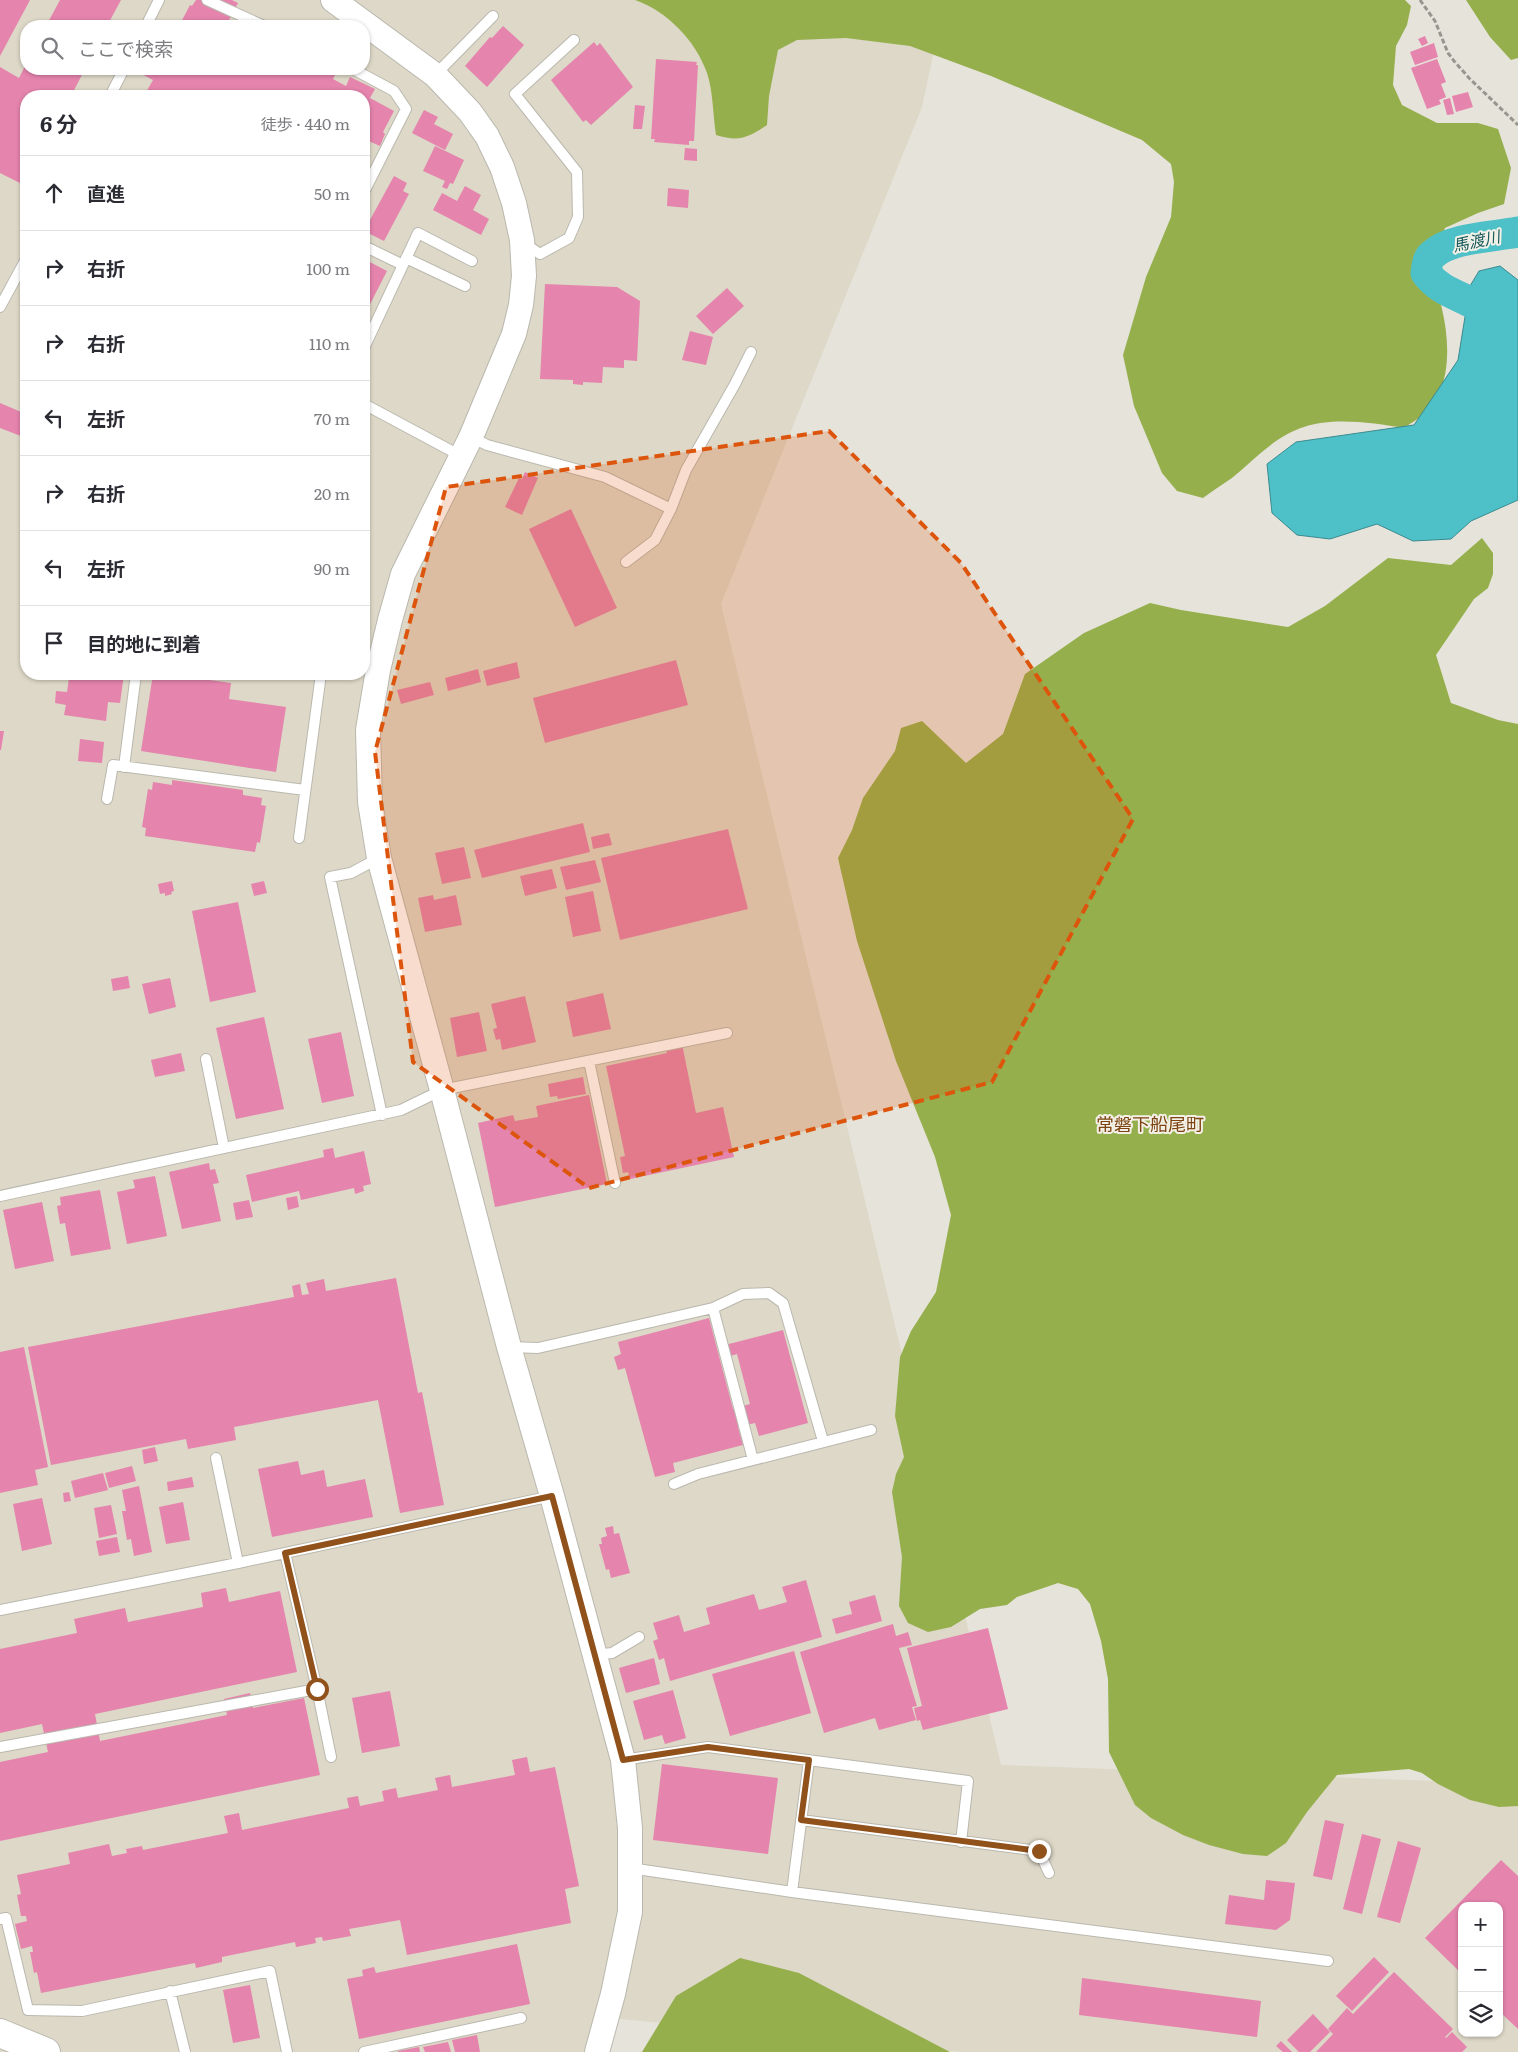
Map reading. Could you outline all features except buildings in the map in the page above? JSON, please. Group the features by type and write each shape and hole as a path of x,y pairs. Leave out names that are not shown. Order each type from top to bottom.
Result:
{"main road":[{"path":"0,2033 46,2052"}],"street":[{"path":"333,0 361,20"},
{"path":"370,27 435,74 470,112 487,136 502,167 514,203 522,240 524,276 521,305 514,334 466,446 403,574 374,670 368,730 370,802 379,858 509,1347 552,1496 623,1760 630,1828 630,1912 613,1994 597,2052"}],"lane":[{"path":"149,20 159,0"},
{"path":"207,0 251,20"},
{"path":"435,74 493,16"},
{"path":"522,240 540,254 569,238 578,217 577,172 515,94 574,40"},
{"path":"113,90 121,75"},
{"path":"364,75 394,91 406,109 370,180"},
{"path":"370,335 418,233 472,261"},
{"path":"370,248 465,286"},
{"path":"0,307 20,270"},
{"path":"626,562 655,540 671,509 686,470 751,352"},
{"path":"370,406 466,446 488,445 605,477 671,509"},
{"path":"124,767 135,680"},
{"path":"299,838 319,680"},
{"path":"108,799 113,766 305,790"},
{"path":"379,858 351,873 330,877 382,1115"},
{"path":"0,1196 382,1115 400,1110 442,1090 727,1033"},
{"path":"206,1059 224,1148"},
{"path":"589,1061 615,1183"},
{"path":"509,1347 538,1348 713,1308 743,1294 769,1293 783,1304 823,1441"},
{"path":"713,1308 753,1460"},
{"path":"674,1484 698,1474 871,1430"},
{"path":"216,1458 238,1563"},
{"path":"0,1610 238,1563 552,1496"},
{"path":"285,1553 331,1757"},
{"path":"594,1655 612,1652 639,1637"},
{"path":"0,1748 317,1689"},
{"path":"623,1760 708,1747 968,1781 961,1842"},
{"path":"792,1892 809,1760"},
{"path":"801,1820 1039,1851 1050,1872"},
{"path":"630,1868 792,1892 1328,1961"},
{"path":"0,1919 6,1918 28,2010 82,2011 270,1971 287,2052"},
{"path":"170,1991 185,2052"},
{"path":"364,2052 520,2018"}],"path":[{"path":"1420,0 1435,21 1448,53 1454,61 1518,125"}],"highlighted area":[{"path":"829,431 961,563 1133,819 992,1082 589,1188 413,1062 375,752 446,487"}],"shaded area":[{"path":"0,0 945,0 922,107 721,604 1001,1765 1518,1784 1518,2052 962,2052 600,2017 589,2052 0,2052"}],"green space":[{"path":"635,0 1405,0 1411,6 1407,25 1396,46 1393,85 1402,105 1437,123 1478,123 1498,129 1511,168 1504,204 1445,228 1430,266 1446,333 1447,361 1441,394 1430,409 1404,428 1367,423 1340,422 1328,422 1304,427 1274,442 1232,478 1203,498 1177,491 1162,473 1134,406 1123,355 1146,277 1171,217 1174,182 1171,164 1142,140 991,76 910,46 846,38 797,40 778,50 769,96 767,125 743,138 716,135 709,80 696,50 669,19"},
{"path":"1466,0 1518,0 1518,58 1511,60 1490,37"},
{"path":"1482,538 1493,553 1493,574 1488,588 1474,599 1436,655 1451,703 1498,720 1518,724 1518,1806 1499,1807 1470,1800 1438,1784 1422,1773 1409,1769 1337,1775 1307,1812 1286,1843 1267,1856 1243,1854 1209,1845 1183,1835 1151,1818 1135,1805 1109,1752 1108,1679 1101,1641 1090,1604 1078,1589 1058,1583 1017,1597 1007,1605 980,1609 951,1627 928,1632 908,1623 899,1606 902,1557 892,1492 896,1474 904,1457 895,1416 900,1357 911,1331 936,1292 951,1215 935,1157 896,1061 857,941 838,858 852,830 863,798 895,751 901,728 922,721 966,763 1003,734 1025,674 1084,633 1150,603 1181,610 1288,627 1325,606 1388,558 1451,565"},
{"path":"740,1958 799,1973 950,2052 642,2052 676,1996"}],"water":[{"path":"1500,266 1518,280 1518,500 1471,521 1451,539 1413,541 1377,524 1330,539 1297,535 1272,513 1267,464 1296,442 1414,425 1458,360 1470,286 1479,271"}],"waterway":[{"name":"馬渡川","path":"1481,308 1432,280 1426,273 1429,259 1440,249 1461,241 1518,232"}],"district":[{"name":"常磐下船尾町","path":"1150,1123"}],"route":[{"path":"317,1689 285,1553 552,1496 623,1760 708,1747 809,1760 801,1820 1039,1851"}]}
